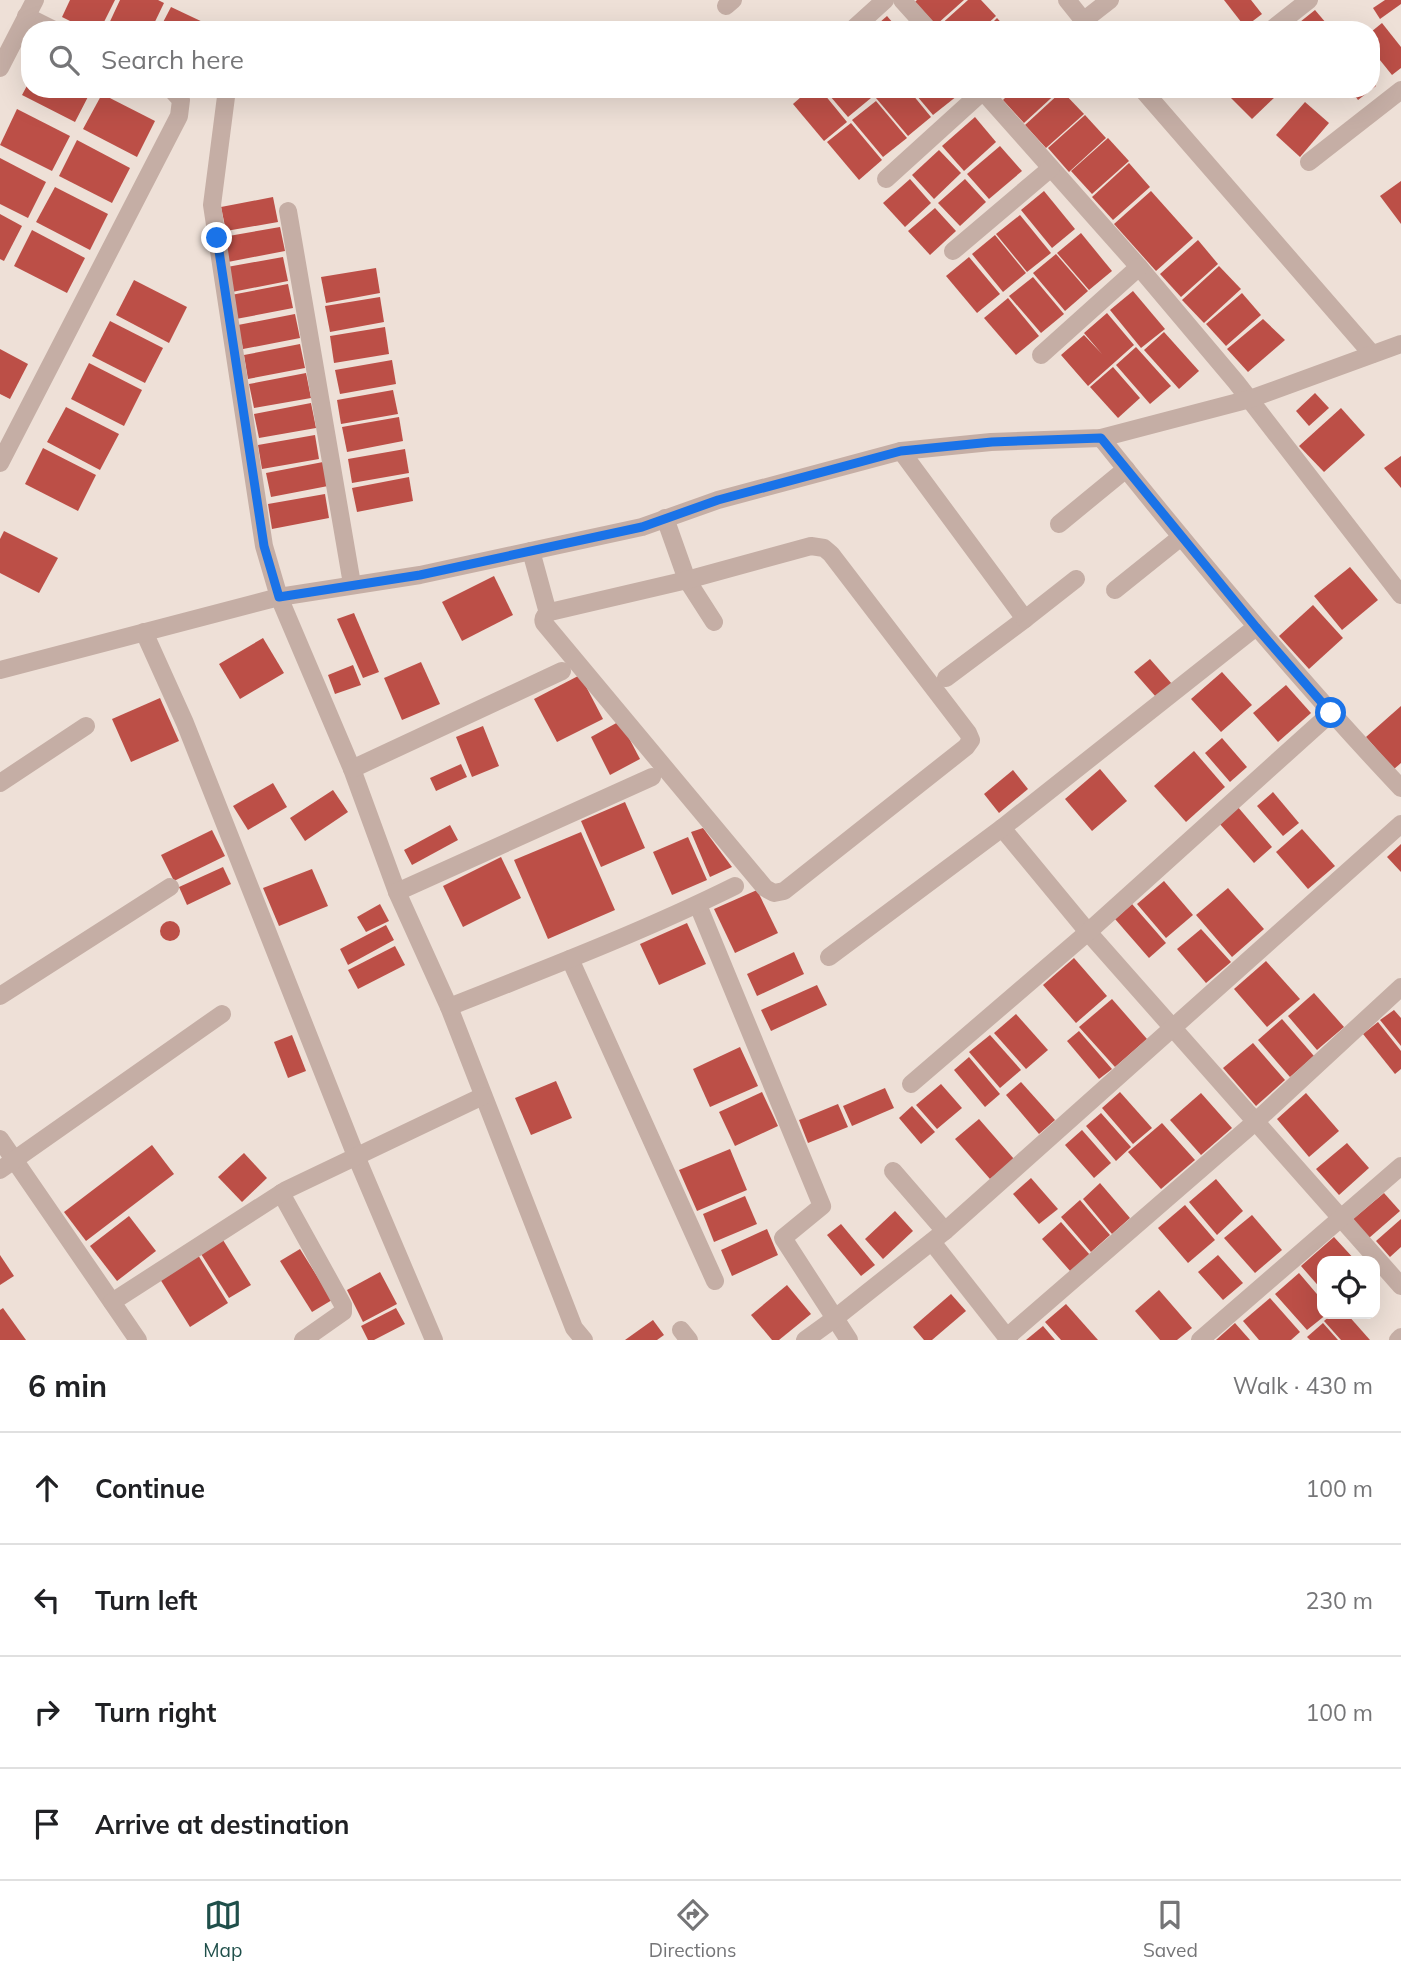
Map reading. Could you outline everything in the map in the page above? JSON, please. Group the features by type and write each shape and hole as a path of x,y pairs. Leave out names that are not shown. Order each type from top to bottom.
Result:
{"street":[{"path":"24,21 35,0"},
{"path":"862,21 884,0"},
{"path":"902,0 921,21"},
{"path":"1067,0 1084,21"},
{"path":"1091,21 1110,0"},
{"path":"1282,21 1309,0"},
{"path":"26,16 36,21"},
{"path":"0,68 21,26"},
{"path":"1309,162 1401,90"},
{"path":"0,463 179,116 179,98"},
{"path":"225,98 212,205 264,546 279,597 352,769 397,892 449,1007 575,1328 584,1340"},
{"path":"886,179 973,98"},
{"path":"989,98 1139,267 1250,399 1401,595"},
{"path":"1151,98 1372,354"},
{"path":"953,251 1051,168"},
{"path":"288,211 352,584"},
{"path":"1041,355 1139,267"},
{"path":"0,670 279,597 420,575 642,527 718,500 901,451 992,442 1101,438 1250,399 1401,344"},
{"path":"1101,438 1256,627 1401,788"},
{"path":"901,451 1025,619"},
{"path":"1059,524 1126,469"},
{"path":"666,518 687,580 714,622"},
{"path":"1115,590 1181,537"},
{"path":"811,546 824,548 971,740 966,747 783,891 774,893 765,888 543,620 548,613 687,580 811,546"},
{"path":"531,551 548,613"},
{"path":"946,678 1076,579"},
{"path":"830,957 1002,828 1256,627"},
{"path":"144,632 185,723 356,1156 434,1340"},
{"path":"352,769 562,671"},
{"path":"911,1084 1088,932 1331,713"},
{"path":"0,783 86,726"},
{"path":"397,892 652,777"},
{"path":"805,1340 938,1237 1401,824"},
{"path":"1002,828 1088,932 1401,1286"},
{"path":"449,1007 698,905 735,886"},
{"path":"0,996 170,887"},
{"path":"698,905 822,1206 783,1238 849,1340"},
{"path":"570,959 715,1280"},
{"path":"893,1171 1008,1338 1255,1122 1401,987"},
{"path":"7,1165 222,1014"},
{"path":"112,1302 281,1193 483,1096"},
{"path":"0,1139 7,1165 138,1340"},
{"path":"1200,1340 1401,1166"},
{"path":"281,1193 344,1305 344,1312 303,1340"}],"building":[{"path":"70,0 115,0 104,21 70,21 62,17"},
{"path":"120,0 158,0 164,3 155,21 110,21"},
{"path":"964,0 940,21 932,21 915,2"},
{"path":"968,0 981,0 996,16 991,21 945,21"},
{"path":"1224,0 1251,0 1262,14 1253,21 1240,21"},
{"path":"1385,0 1401,0 1401,4 1380,19 1373,8"},
{"path":"171,7 201,21 164,21"},
{"path":"1315,10 1324,21 1301,21"},
{"path":"1382,23 1401,47 1401,68 1392,75 1380,60"},
{"path":"28,98 87,98 75,122"},
{"path":"100,98 110,98 155,121 137,157 83,129"},
{"path":"800,98 827,98 847,122 824,141 793,104"},
{"path":"832,98 871,98 848,117"},
{"path":"876,98 915,98 931,117 908,136"},
{"path":"919,98 954,98 933,115"},
{"path":"1005,98 1051,98 1024,123 1003,100"},
{"path":"1054,98 1069,98 1084,114 1046,148 1025,125"},
{"path":"1231,98 1274,98 1252,119"},
{"path":"876,101 907,138 883,157 852,120"},
{"path":"1305,102 1329,123 1300,157 1276,135"},
{"path":"17,109 70,136 52,171 0,145"},
{"path":"1085,115 1106,138 1069,172 1048,148"},
{"path":"975,117 996,142 964,171 942,146"},
{"path":"851,123 882,160 859,180 827,142"},
{"path":"1108,138 1129,161 1092,194 1071,171"},
{"path":"77,140 130,168 112,203 59,176"},
{"path":"1000,146 1022,171 989,199 967,174"},
{"path":"939,150 961,173 934,199 912,175"},
{"path":"0,158 46,182 28,218 0,204"},
{"path":"1129,163 1150,187 1113,220 1092,197"},
{"path":"910,179 931,203 905,227 883,203"},
{"path":"965,179 986,202 960,226 938,203"},
{"path":"1401,181 1401,224 1380,196"},
{"path":"55,187 108,214 90,250 36,222"},
{"path":"1044,191 1075,229 1052,248 1021,210"},
{"path":"1151,191 1193,238 1156,271 1114,224"},
{"path":"273,197 278,222 226,231 221,207"},
{"path":"935,208 956,231 930,255 908,231"},
{"path":"0,214 22,226 4,261 0,259"},
{"path":"1020,215 1051,253 1027,272 996,234"},
{"path":"280,227 285,251 228,262 223,237"},
{"path":"32,230 85,258 67,293 14,266"},
{"path":"1081,233 1112,271 1089,290 1057,253"},
{"path":"995,235 1026,273 1003,292 972,254"},
{"path":"1198,240 1218,264 1181,297 1160,274"},
{"path":"1056,254 1088,291 1065,311 1033,273"},
{"path":"283,257 288,281 232,292 227,267"},
{"path":"969,257 1000,294 977,313 946,276"},
{"path":"1219,266 1241,289 1204,323 1182,300"},
{"path":"376,268 380,293 326,303 321,277"},
{"path":"1033,277 1064,314 1041,333 1009,296"},
{"path":"134,280 187,307 169,343 116,315"},
{"path":"288,284 293,308 236,319 231,295"},
{"path":"1133,291 1165,329 1141,348 1110,310"},
{"path":"1242,293 1261,315 1226,346 1206,324"},
{"path":"380,297 384,322 330,332 325,306"},
{"path":"1008,298 1039,336 1016,355 984,318"},
{"path":"1107,313 1134,345 1088,386 1061,355 1084,335 1102,354 1084,333"},
{"path":"295,314 300,338 243,349 238,325"},
{"path":"1263,319 1285,340 1248,372 1227,349"},
{"path":"110,321 163,348 145,383 92,356"},
{"path":"385,327 389,354 334,363 330,336"},
{"path":"1164,332 1199,371 1179,389 1144,350"},
{"path":"300,344 305,368 248,379 244,355"},
{"path":"1136,347 1171,386 1150,404 1116,365"},
{"path":"0,349 28,364 10,399 0,394"},
{"path":"392,360 396,384 340,394 335,370"},
{"path":"89,363 142,390 124,426 71,399"},
{"path":"1113,367 1140,398 1118,418 1090,387"},
{"path":"306,373 311,398 254,408 249,384"},
{"path":"393,390 398,414 341,424 337,400"},
{"path":"1315,393 1329,408 1309,426 1296,411"},
{"path":"311,403 316,428 259,438 254,414"},
{"path":"66,407 119,434 100,470 47,442"},
{"path":"1341,408 1365,435 1324,472 1299,446"},
{"path":"399,417 403,441 347,452 342,427"},
{"path":"315,435 319,459 262,469 258,445"},
{"path":"43,448 96,475 78,511 25,484"},
{"path":"405,449 409,473 352,483 348,459"},
{"path":"1401,456 1401,488 1384,468"},
{"path":"323,462 328,486 271,497 266,473"},
{"path":"409,477 413,501 357,512 352,488"},
{"path":"325,494 329,518 272,529 268,504"},
{"path":"4,531 58,558 39,593 0,573 0,539"},
{"path":"1350,567 1378,600 1342,630 1314,596"},
{"path":"494,576 513,615 462,641 442,602"},
{"path":"1313,605 1343,638 1309,669 1279,636"},
{"path":"354,613 379,672 363,678 337,619"},
{"path":"263,638 284,673 240,699 219,664"},
{"path":"1150,659 1172,684 1156,697 1134,672"},
{"path":"421,662 440,704 402,720 384,678"},
{"path":"353,665 361,685 335,694 328,675"},
{"path":"1222,672 1252,705 1221,732 1191,699"},
{"path":"580,675 603,719 557,742 534,699"},
{"path":"1286,685 1311,713 1278,742 1253,713"},
{"path":"160,698 179,741 131,762 112,719"},
{"path":"1401,706 1401,763 1394,769 1366,737"},
{"path":"620,721 640,759 610,775 591,737"},
{"path":"483,726 499,766 472,777 456,737"},
{"path":"1222,738 1247,767 1230,782 1205,753"},
{"path":"1194,751 1225,787 1186,822 1154,786"},
{"path":"461,764 467,777 436,791 430,778"},
{"path":"1100,769 1127,801 1092,831 1065,799"},
{"path":"1013,770 1028,789 999,813 984,794"},
{"path":"273,783 287,807 248,830 233,806"},
{"path":"333,790 348,812 305,841 290,818"},
{"path":"1273,792 1299,823 1283,836 1257,806"},
{"path":"625,802 645,848 601,867 581,821"},
{"path":"1237,806 1272,847 1254,863 1219,823"},
{"path":"450,825 458,840 412,865 404,850"},
{"path":"703,828 732,867 710,877 691,832"},
{"path":"1302,829 1335,866 1308,889 1276,852"},
{"path":"212,830 225,856 174,881 161,855"},
{"path":"581,832 615,910 548,939 514,860"},
{"path":"688,837 707,880 672,895 653,852"},
{"path":"1401,844 1401,872 1387,857"},
{"path":"501,857 521,898 463,927 443,886"},
{"path":"223,867 231,884 187,905 179,887"},
{"path":"312,869 328,906 279,926 263,888"},
{"path":"1164,881 1193,915 1166,938 1137,904"},
{"path":"1228,888 1264,929 1232,957 1196,915"},
{"path":"757,890 778,933 735,953 714,909"},
{"path":"380,904 389,921 366,932 357,917"},
{"path":"1132,904 1166,943 1149,958 1115,919"},
{"path":"170,921 177,924 180,931 177,938 170,941 163,938 160,931 163,924"},
{"path":"687,923 706,964 659,985 640,944"},
{"path":"386,925 394,940 348,965 340,949"},
{"path":"1201,929 1231,962 1206,983 1177,949"},
{"path":"395,946 405,965 358,989 348,970"},
{"path":"794,952 804,974 757,996 747,974"},
{"path":"1074,958 1107,996 1076,1023 1043,985"},
{"path":"1266,961 1300,999 1267,1027 1234,989"},
{"path":"817,985 827,1005 771,1031 761,1010"},
{"path":"1314,993 1344,1027 1317,1050 1288,1016"},
{"path":"1112,999 1147,1039 1115,1067 1079,1027"},
{"path":"1394,1010 1401,1018 1401,1046 1380,1020"},
{"path":"1016,1014 1048,1050 1026,1069 994,1033"},
{"path":"1282,1019 1314,1056 1290,1077 1258,1040"},
{"path":"1378,1022 1401,1051 1401,1069 1395,1074 1363,1034"},
{"path":"1079,1031 1112,1069 1099,1079 1067,1041"},
{"path":"292,1035 306,1071 288,1078 274,1042"},
{"path":"990,1035 1021,1070 1000,1088 969,1052"},
{"path":"1253,1043 1285,1080 1256,1106 1223,1068"},
{"path":"740,1047 758,1086 710,1107 693,1069"},
{"path":"969,1057 1000,1094 985,1107 954,1070"},
{"path":"556,1081 572,1118 531,1135 515,1098"},
{"path":"1021,1082 1055,1120 1039,1134 1006,1095"},
{"path":"941,1084 962,1108 937,1129 916,1105"},
{"path":"885,1088 894,1108 852,1126 843,1106"},
{"path":"762,1092 778,1126 735,1146 719,1112"},
{"path":"1120,1092 1152,1128 1133,1144 1102,1108"},
{"path":"1201,1093 1232,1128 1201,1155 1170,1120"},
{"path":"1306,1093 1339,1131 1309,1157 1277,1119"},
{"path":"838,1104 848,1127 808,1143 799,1120"},
{"path":"912,1106 935,1132 921,1144 899,1118"},
{"path":"1101,1113 1131,1147 1116,1161 1086,1126"},
{"path":"979,1119 1014,1159 990,1179 955,1139"},
{"path":"1162,1123 1195,1160 1161,1189 1128,1152"},
{"path":"1082,1130 1111,1163 1094,1178 1065,1145"},
{"path":"1347,1143 1369,1168 1339,1195 1316,1169"},
{"path":"152,1145 174,1174 86,1241 64,1212"},
{"path":"730,1149 747,1190 697,1211 679,1170"},
{"path":"244,1153 267,1178 242,1202 218,1177"},
{"path":"1031,1178 1058,1209 1039,1224 1013,1194"},
{"path":"1216,1179 1243,1211 1217,1235 1189,1202"},
{"path":"1100,1183 1130,1218 1112,1234 1083,1199"},
{"path":"1384,1193 1400,1211 1369,1238 1353,1219"},
{"path":"745,1196 757,1224 714,1242 703,1214"},
{"path":"1080,1200 1110,1235 1091,1252 1061,1217"},
{"path":"1185,1205 1215,1240 1188,1263 1158,1228"},
{"path":"895,1211 913,1231 883,1259 865,1239"},
{"path":"1252,1215 1282,1250 1255,1273 1224,1238"},
{"path":"129,1216 156,1251 117,1281 90,1246"},
{"path":"1401,1219 1401,1247 1390,1257 1376,1241"},
{"path":"1061,1222 1090,1255 1071,1272 1042,1239"},
{"path":"841,1224 875,1265 861,1276 827,1235"},
{"path":"767,1229 778,1255 732,1276 721,1250"},
{"path":"1334,1237 1351,1256 1317,1256 1317,1284 1301,1266"},
{"path":"223,1240 251,1285 229,1298 201,1254"},
{"path":"300,1249 332,1300 312,1312 280,1261"},
{"path":"0,1255 14,1276 0,1285"},
{"path":"198,1255 228,1303 190,1327 160,1279"},
{"path":"1218,1255 1243,1283 1223,1300 1198,1272"},
{"path":"380,1272 397,1304 363,1322 347,1290"},
{"path":"1299,1273 1317,1294 1317,1319 1321,1319 1307,1330 1275,1294"},
{"path":"787,1285 811,1314 779,1340 772,1340 751,1315"},
{"path":"1159,1290 1192,1328 1177,1340 1160,1340 1135,1311"},
{"path":"951,1294 966,1311 932,1340 924,1340 913,1327"},
{"path":"1270,1298 1300,1332 1291,1340 1259,1340 1243,1321"},
{"path":"1066,1304 1098,1340 1061,1340 1045,1322"},
{"path":"3,1308 26,1340 0,1340 0,1310"},
{"path":"396,1308 405,1324 374,1340 368,1340 361,1326"},
{"path":"1351,1319 1370,1340 1341,1340 1324,1321"},
{"path":"653,1320 664,1335 657,1340 625,1340"},
{"path":"1235,1323 1250,1340 1216,1340"},
{"path":"1323,1323 1338,1340 1310,1340 1307,1337"},
{"path":"1043,1326 1055,1340 1026,1340"}],"route":[{"path":"217,238 264,546 279,597 420,575 642,527 718,500 901,451 992,442 1101,438 1256,627 1331,713"}]}
